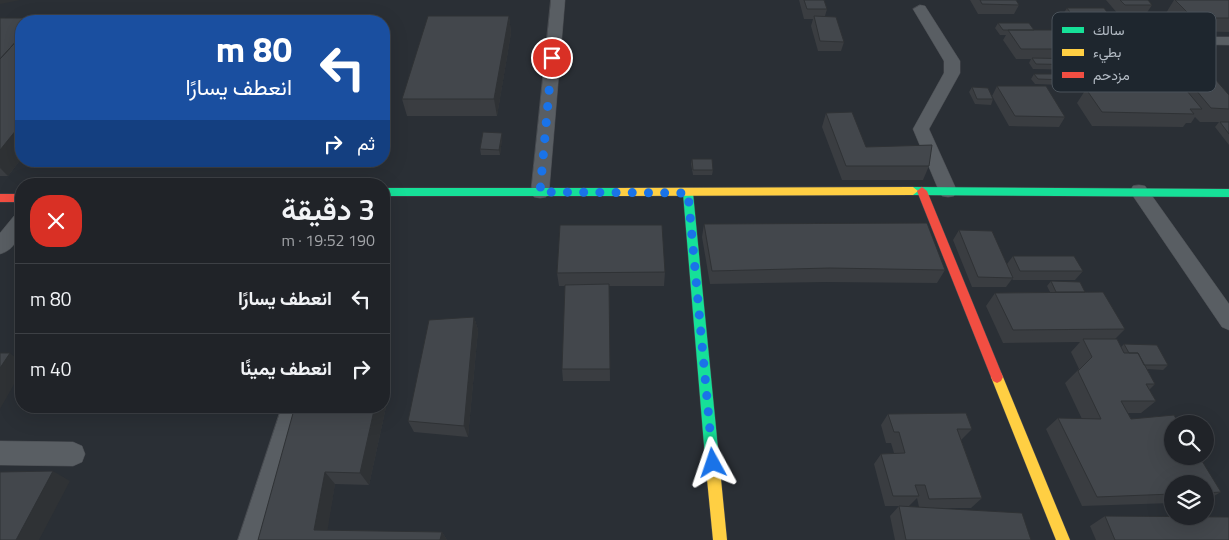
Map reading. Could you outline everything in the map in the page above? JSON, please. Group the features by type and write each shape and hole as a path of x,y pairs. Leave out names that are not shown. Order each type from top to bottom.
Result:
{"main road":[{"path":"390,192 1139,191 1229,194"},
{"path":"922,192 1063,540"},
{"path":"688,193 720,540"},
{"path":"0,198 15,198"}],"street":[{"path":"540,192 558,0"},
{"path":"920,9 952,61 952,73 921,129 948,191"},
{"path":"1216,41 1229,41"},
{"path":"1139,191 1229,321"},
{"path":"0,247 15,228"},
{"path":"251,540 292,413"},
{"path":"0,453 73,454"}],"building":[{"path":"804,0 824,0 827,9 807,9"},
{"path":"980,0 1016,0 1019,5 982,4"},
{"path":"1120,0 1148,0 1152,5 1125,5"},
{"path":"1175,0 1229,0 1229,18 1216,18 1216,12 1187,12"},
{"path":"1067,8 1104,8 1107,12 1070,12"},
{"path":"428,16 509,16 494,99 402,99"},
{"path":"814,16 836,17 844,42 820,41"},
{"path":"0,18 15,18 15,43 0,59"},
{"path":"998,23 1029,23 1034,30 1003,30"},
{"path":"1008,30 1052,30 1052,49 1021,49"},
{"path":"15,43 15,131 0,150 0,59"},
{"path":"1032,58 1052,58 1052,64 1036,64"},
{"path":"1034,74 1052,74 1052,80 1038,79"},
{"path":"1216,80 1229,95 1229,109 1211,108 1198,92 1216,92"},
{"path":"997,86 1046,86 1065,117 1015,116"},
{"path":"972,87 988,88 993,99 977,99"},
{"path":"1088,92 1188,92 1202,109 1190,109 1194,114 1102,112"},
{"path":"852,112 866,147 932,145 929,166 846,166 826,113"},
{"path":"1220,122 1229,122 1229,134"},
{"path":"483,132 502,133 499,150 480,149"},
{"path":"692,159 712,159 713,170 693,170"},
{"path":"927,223 945,270 830,268 712,271 704,224"},
{"path":"560,225 662,225 665,272 557,273"},
{"path":"959,230 992,231 1013,278 978,277"},
{"path":"1013,256 1074,256 1083,271 1020,271"},
{"path":"1051,281 1080,282 1085,292 1056,292"},
{"path":"609,284 610,369 562,369 565,285"},
{"path":"1103,292 1125,329 1013,330 995,293"},
{"path":"474,317 464,426 408,421 429,320"},
{"path":"1083,339 1117,339 1124,353 1138,353 1155,384 1146,384 1156,401 1121,401 1131,419 1164,416 1164,465 1204,465 1211,475 1164,475 1164,494 1097,497 1058,418 1101,419 1078,371 1092,357"},
{"path":"1124,344 1157,345 1168,365 1144,365 1138,353 1129,353"},
{"path":"0,353 10,353 0,368"},
{"path":"293,413 373,413 360,473 325,472 314,530 442,532 440,540 258,540"},
{"path":"966,413 972,429 957,429 982,498 929,499 925,485 915,485 919,496 893,496 881,454 905,453 899,432 894,432 888,414"},
{"path":"53,471 16,540 0,540 0,472"},
{"path":"1214,481 1221,492 1214,492"},
{"path":"899,506 1022,513 1031,540 906,540"},
{"path":"1105,516 1164,516 1164,525 1214,525 1214,517 1229,517 1229,540 1115,540"}],"traffic: fast":[{"path":"913,191 1229,193"},
{"path":"390,192 618,192"},
{"path":"688,193 713,469"}],"traffic: slow":[{"path":"618,192 913,191"},
{"path":"997,377 1063,540"},
{"path":"713,469 720,540"}],"traffic: jam":[{"path":"922,191 997,377"},
{"path":"0,198 15,198"}],"route":[{"path":"552,58 540,192 688,193 713,463"}]}
